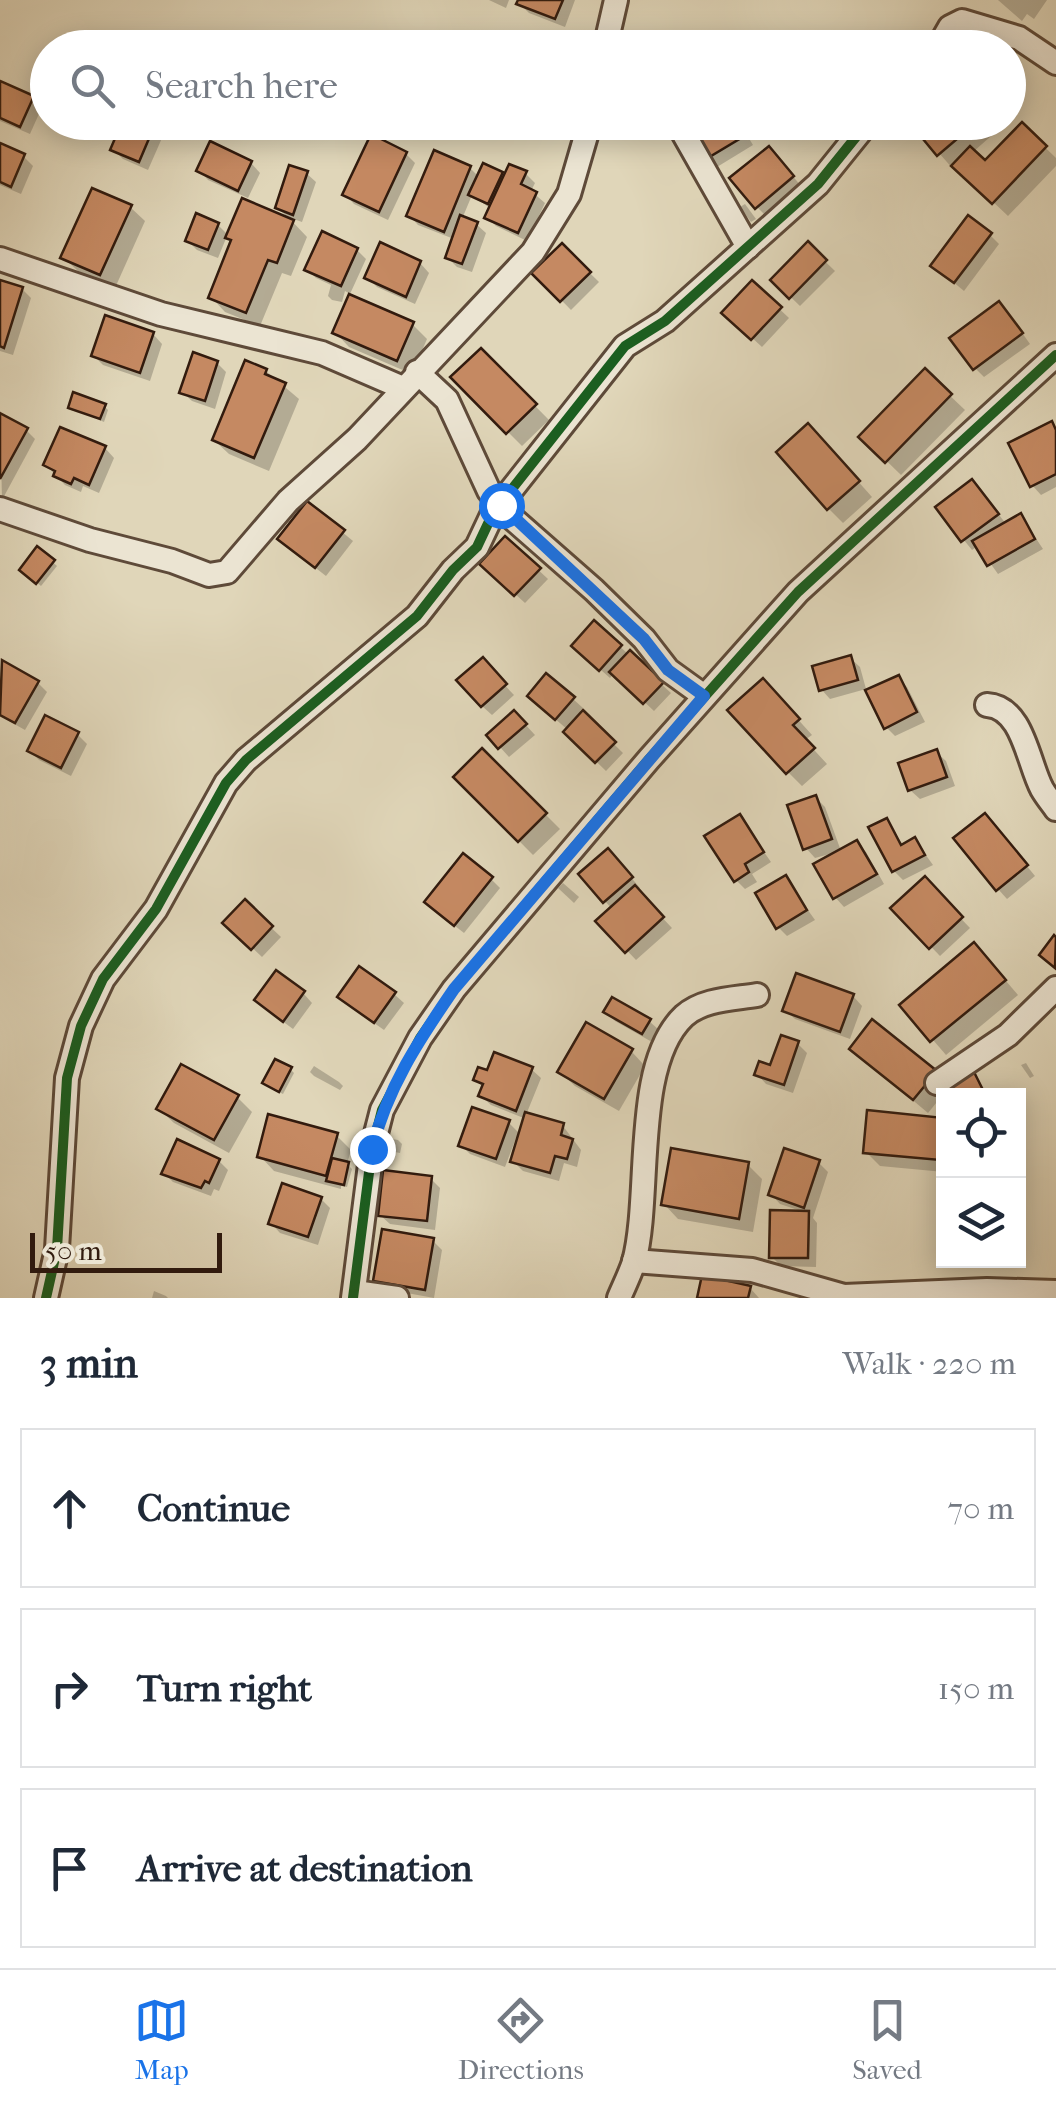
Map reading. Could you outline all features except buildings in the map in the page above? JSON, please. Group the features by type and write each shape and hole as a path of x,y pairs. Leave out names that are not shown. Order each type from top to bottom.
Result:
{"street":[{"path":"609,30 616,0"},
{"path":"948,30 962,21 992,30"},
{"path":"1026,43 1056,63"},
{"path":"0,509 209,575 227,572 288,501 358,439 534,252 569,194 585,140"},
{"path":"686,140 748,247"},
{"path":"46,1298 57,1250 67,1078 81,1026 103,978 156,908 226,783 246,760 416,616 477,546 493,513 625,346 665,321 818,184 853,140"},
{"path":"0,259 162,314 410,380 447,400 489,491 501,505 632,626 668,670 704,696"},
{"path":"398,1298 354,1295 372,1149 382,1110 420,1038 454,989 798,592 1056,355"},
{"path":"987,704 1007,711 1031,756 1040,787 1056,809"},
{"path":"937,1082 1008,1035 1056,988"},
{"path":"619,1298 634,1261 654,1070 671,1033 684,1016 701,1004 757,995"},
{"path":"634,1261 752,1270 844,1296 987,1290 1056,1292"}],"cycle path":[{"path":"46,1298 57,1249 67,1078 81,1026 103,979 156,909 226,783 246,760 417,616 453,570 477,547 493,513 625,346 665,321 818,184 853,140"},
{"path":"353,1298 372,1149 382,1110 420,1038 454,989 649,759 798,592 1056,355"}],"route":[{"path":"372,1149 382,1110 420,1038 454,989 704,696 668,670 644,639 501,505"}]}
